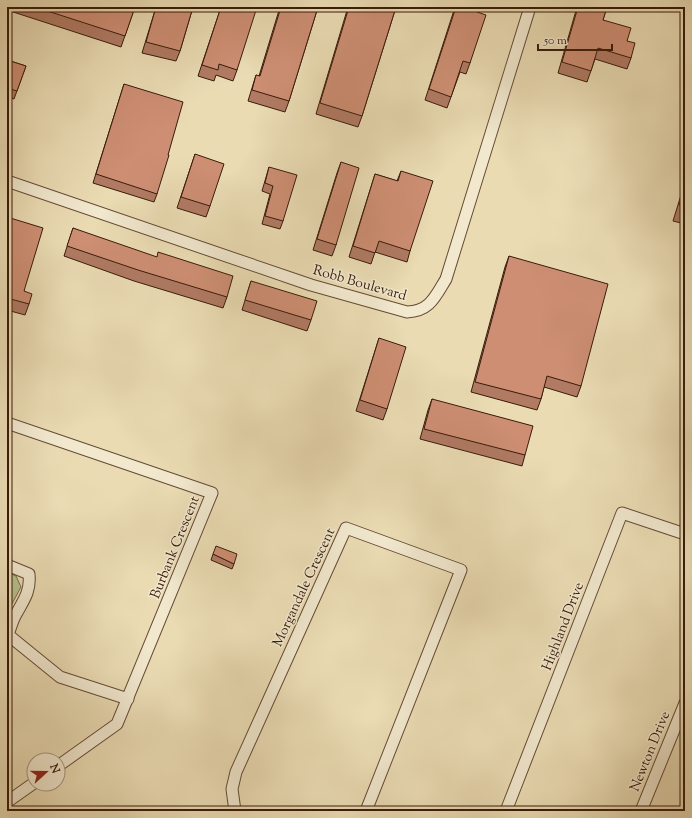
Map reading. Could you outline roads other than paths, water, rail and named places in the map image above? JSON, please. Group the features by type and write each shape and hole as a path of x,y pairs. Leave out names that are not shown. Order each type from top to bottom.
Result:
{"street":[{"name":"Robb Boulevard","path":"7,181 311,285 407,312 417,312 434,300 446,279 530,7"},
{"name":"Burbank Crescent","path":"7,423 212,493 117,724 66,760"},
{"name":"Highland Drive","path":"506,811 622,513 685,534"},
{"name":"Morgandale Crescent","path":"235,811 232,789 236,772 346,528 461,570 366,811"},
{"path":"7,565 29,574 30,584 25,600 14,618 8,634 60,676 128,698"},
{"name":"Newton Drive","path":"641,811 685,703"},
{"path":"7,802 26,789"}]}
